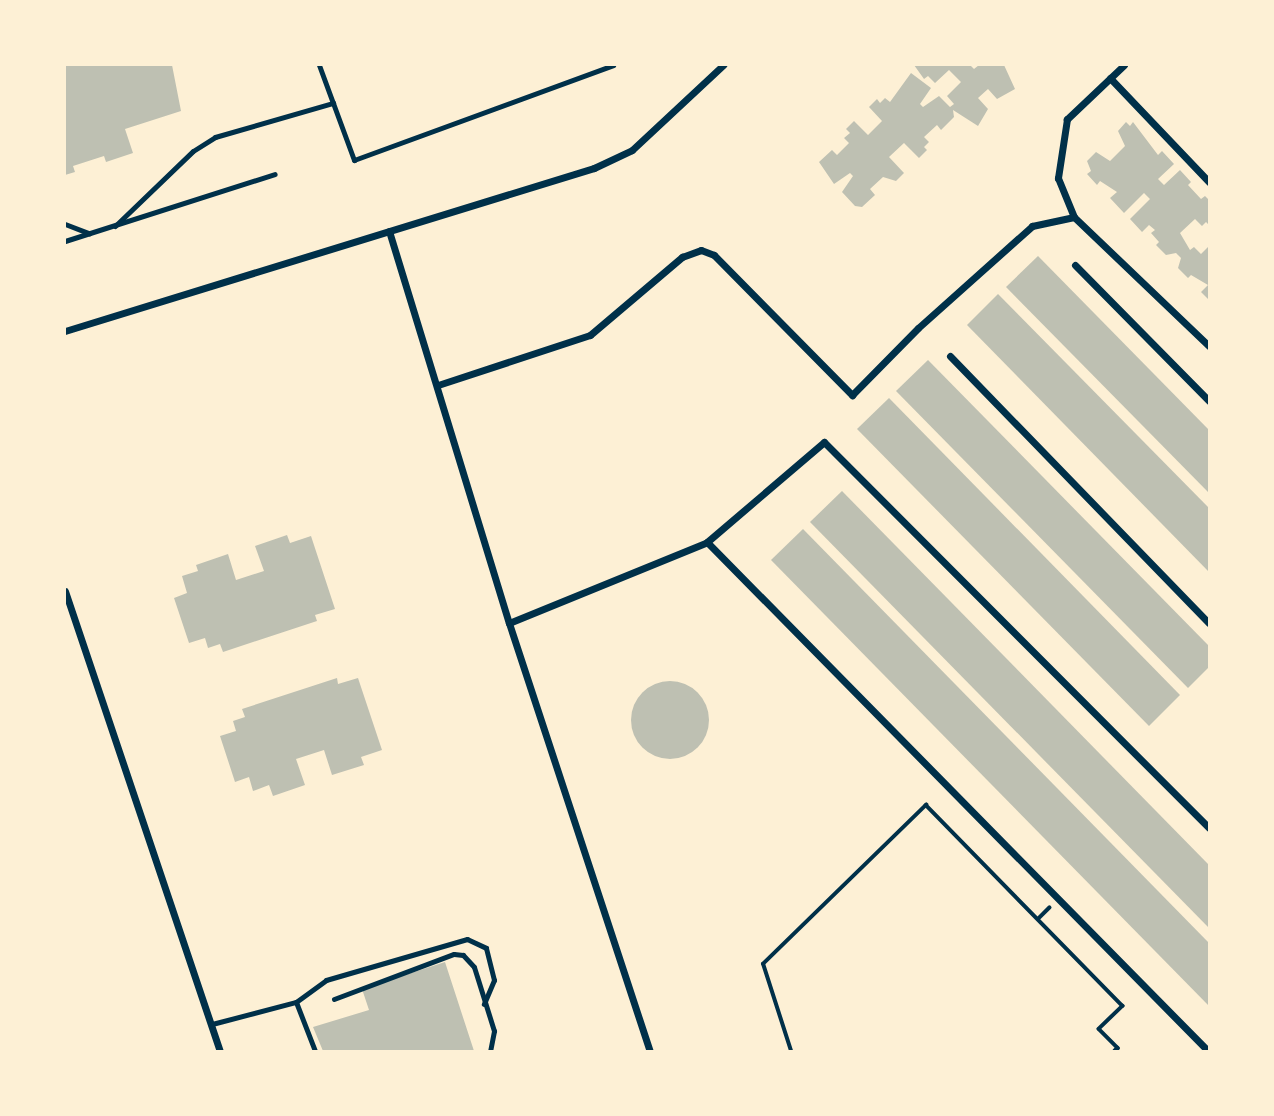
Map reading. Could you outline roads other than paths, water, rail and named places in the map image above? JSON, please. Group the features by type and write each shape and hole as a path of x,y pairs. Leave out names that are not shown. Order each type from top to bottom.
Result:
{"street":[{"path":"65,331 594,168 632,150 723,65"},
{"path":"1124,65 1067,119 1058,178 1074,217 1209,345"},
{"path":"1110,78 1209,182"},
{"path":"438,385 590,335 682,257 701,250 714,255 852,395 918,328 1032,226 1074,217"},
{"path":"389,231 509,623 650,1051"},
{"path":"1075,265 1209,401"},
{"path":"950,356 1209,623"},
{"path":"509,623 708,541 824,442 1209,828"},
{"path":"708,541 1208,1051"},
{"path":"65,591 220,1051"}],"lane":[{"path":"319,65 354,160 613,65"},
{"path":"115,226 204,143 333,103"},
{"path":"65,241 275,174"},
{"path":"65,224 89,233"},
{"path":"212,1024 296,1002 326,980 467,939 486,948 494,980 484,1004"},
{"path":"334,999 454,954 470,960 494,1031 490,1051"},
{"path":"296,1002 315,1051"}]}
